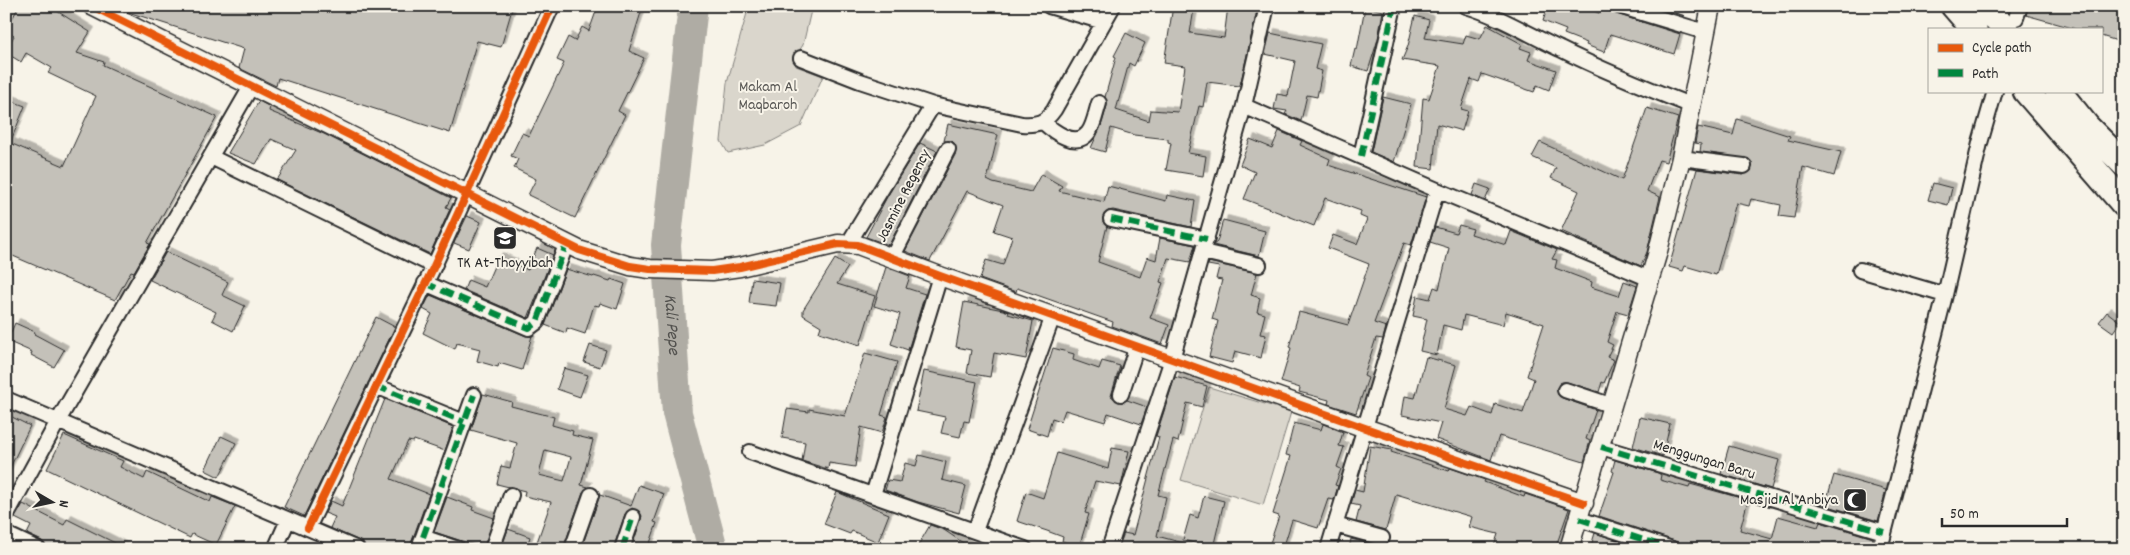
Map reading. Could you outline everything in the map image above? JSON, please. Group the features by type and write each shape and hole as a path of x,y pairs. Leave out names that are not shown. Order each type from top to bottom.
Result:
{"highway":[{"path":"1954,6 1973,28"},
{"path":"1984,6 2014,18"},
{"path":"2027,92 2124,204"},
{"path":"2059,92 2087,127 2124,164"}],"street":[{"path":"92,6 468,193 566,245 609,260 650,269 712,271 740,267 838,244 869,248 940,276 1365,428 1581,511 1672,549"},
{"path":"308,528 434,266 552,6"},
{"path":"1049,6 1104,22"},
{"path":"801,58 860,81 933,105 1022,124 1032,124 1043,122 1054,110 1113,6"},
{"path":"1109,549 1172,359 1205,246 1244,106 1267,6"},
{"path":"1361,156 1394,6"},
{"path":"1466,6 1488,13 1560,50 1632,83 1690,104"},
{"path":"1619,6 1705,32"},
{"path":"1569,549 1650,279 1681,158 1690,104 1711,6"},
{"path":"6,516 58,421 252,85"},
{"path":"1880,549 1945,295 1980,143 1995,92"},
{"path":"1043,122 1067,138 1075,140 1084,138 1090,132 1099,103"},
{"path":"848,244 933,105"},
{"path":"1244,106 1437,190 1650,279"},
{"name":"Jasmine Regency","path":"892,258 948,149"},
{"path":"212,157 434,266"},
{"path":"1681,158 1744,166"},
{"path":"1328,549 1437,190"},
{"path":"1111,219 1205,246 1259,265"},
{"path":"425,283 529,328 537,322 566,245"},
{"path":"1860,270 1945,295"},
{"path":"873,495 940,276"},
{"path":"976,531 1053,316"},
{"path":"1121,394 1137,346"},
{"path":"376,386 464,422"},
{"path":"1565,390 1613,406"},
{"path":"458,549 421,543 474,395"},
{"path":"6,398 357,549"},
{"name":"Menggungan Baru","path":"1601,447 1884,532"},
{"path":"750,452 1025,549"},
{"path":"572,549 591,494"},
{"path":"492,549 511,495"},
{"path":"622,549 633,517"},
{"path":"275,549 288,520"},
{"path":"1335,525 1382,538"},
{"path":"6,534 38,549"}],"green space":[{"name":"Makam Al Maqbaroh","path":"749,6 812,6 803,45 794,58 796,66 823,76 801,126 765,145 728,153 721,141 727,83"},
{"path":"1209,387 1291,412 1263,505 1181,480"}],"building":[{"path":"19,6 49,6 90,32 77,53 104,62 103,65 217,117 147,243 150,244 134,272 131,271 115,300 6,253 6,99 25,106 10,143 64,166 96,96 48,73 52,68 26,53 21,62 6,53 6,49 14,36 6,31 6,15 12,19"},
{"path":"119,6 513,6 501,47 477,41 450,133 278,78 276,86 239,68 244,49 128,12"},
{"path":"598,6 643,6 629,51 644,58 618,111 625,115 575,218 528,195 536,179 514,168 518,159 511,156 522,133 529,136 564,63 557,60 568,37 575,41 582,27 589,31"},
{"path":"1173,6 1194,9 1190,33 1224,38 1228,6 1258,6 1240,86 1207,82 1203,107 1199,106 1188,153 1206,156 1203,176 1166,170 1171,143 1168,142 1168,139 1134,135 1111,128 1105,152 1091,148 1101,126 1107,106 1105,97 1116,57 1114,56 1126,33 1145,43 1134,66 1129,63 1116,110 1149,121 1151,110 1178,112 1185,66 1164,63"},
{"path":"1548,6 1580,6 1599,13 1601,6 1610,6 1612,12 1616,14 1680,34 1674,54 1610,34 1604,52 1564,34 1566,30 1543,21"},
{"path":"1650,6 1675,6 1674,12 1685,16"},
{"path":"2029,6 2124,6 2124,43 2102,36 2102,28 2072,28 2026,15"},
{"path":"1365,7 1383,11 1378,39 1368,71 1351,66 1355,49 1357,50"},
{"path":"1415,16 1429,20 1425,38 1463,44 1466,35 1480,39 1487,25 1522,44 1520,48 1531,52 1528,60 1556,70 1549,90 1537,85 1534,92 1482,74 1479,82 1471,79 1461,109 1468,111 1462,131 1437,124 1433,169 1417,167 1423,98 1429,99 1440,66 1402,60 1408,46"},
{"path":"1270,33 1321,44 1315,69 1322,71 1317,97 1307,95 1301,121 1285,114 1287,111 1274,109 1277,94 1288,96 1295,61 1265,54"},
{"path":"1383,97 1411,104 1394,162 1371,152"},
{"path":"259,101 270,107 269,111 324,134 451,198 446,207 450,209 430,254 277,180 296,150 271,139 256,164 228,153"},
{"path":"1647,108 1678,118 1666,162 1659,160 1647,191 1660,197 1647,252 1641,266 1561,231 1579,191 1551,178 1556,168 1532,157 1540,142 1622,180"},
{"path":"1737,119 1790,136 1788,140 1841,152 1834,176 1803,167 1794,218 1779,216 1781,205 1751,199 1749,206 1736,203 1716,275 1685,266 1683,271 1669,267 1697,169 1743,175 1751,171 1752,163 1749,159 1700,152 1701,144 1695,143 1698,127 1733,135"},
{"path":"948,124 998,135 987,180 993,183 1031,192 1041,174 1062,186 1059,191 1104,202 1108,186 1166,201 1167,195 1195,201 1191,227 1113,210 1108,211 1103,217 1103,222 1107,226 1098,262 1140,277 1147,257 1156,260 1160,238 1195,245 1190,262 1168,258 1160,282 1163,283 1150,318 1169,325 1162,344 1112,326 1113,322 1017,288 1016,292 980,279 986,260 1003,265 1012,237 994,231 1003,205 967,191 930,261 905,251 956,153 955,144 952,141 944,141"},
{"path":"1279,131 1302,141 1300,145 1330,159 1328,165 1426,197 1411,245 1404,243 1374,323 1386,327 1383,339 1376,338 1364,376 1368,378 1356,413 1328,404 1329,400 1299,392 1300,388 1281,382 1299,312 1348,325 1369,264 1328,248 1333,235 1357,244 1367,219 1360,216 1361,211 1325,198 1314,226 1244,199 1255,172 1240,165 1250,139 1272,148"},
{"path":"920,143 937,151 889,245 866,237 888,195"},
{"path":"1933,183 1952,188 1948,205 1928,200"},
{"path":"1476,184 1490,189 1485,201 1472,195"},
{"path":"467,216 481,222 469,249 454,243"},
{"path":"1223,220 1265,231 1259,256 1213,245 1217,242"},
{"path":"1459,225 1473,229 1471,234 1506,245 1511,231 1557,250 1552,259 1557,260 1555,268 1592,282 1591,287 1619,296 1624,281 1637,286 1628,314 1617,311 1607,342 1613,345 1607,357 1614,360 1604,383 1602,382 1599,392 1567,382 1560,383 1557,388 1558,395 1562,398 1596,410 1586,439 1590,441 1584,462 1499,436 1491,460 1436,439 1441,423 1402,415 1405,396 1415,398 1426,357 1456,365 1444,409 1467,416 1471,407 1492,415 1495,404 1523,413 1534,379 1527,376 1544,324 1506,312 1503,325 1464,315 1461,330 1443,325 1437,355 1420,351 1427,319 1413,316 1417,296 1430,299 1434,287 1439,289 1449,248 1430,242 1435,227 1456,233"},
{"path":"537,248 553,255 528,318 464,290 468,280 485,287 498,257 528,270"},
{"path":"166,252 228,282 222,295 245,306 233,331 212,320 216,312 150,280"},
{"path":"835,259 848,267 837,284 875,296 860,345 819,332 821,326 803,315 803,310"},
{"path":"1209,262 1257,273 1251,295 1260,298 1257,312 1265,314 1260,334 1266,335 1261,358 1235,351 1232,363 1209,357 1218,321 1212,319 1222,280 1216,279 1219,267 1208,265"},
{"path":"886,267 910,276 906,288 925,294 908,350 891,344 900,314 874,306"},
{"path":"566,269 625,284 617,309 600,303 599,306 594,305 585,334 567,328 566,333 545,325"},
{"path":"752,279 780,283 776,306 749,303"},
{"path":"430,295 526,336 532,336 522,370 499,363 498,367 477,361 480,349 457,343 455,349 423,333 432,314 423,309"},
{"path":"964,302 1003,310 1009,312 1008,314 1033,321 1026,359 994,353 990,377 967,373 971,350 956,347"},
{"path":"2107,312 2120,322 2113,332 2099,322"},
{"path":"376,317 395,327 304,516 284,507"},
{"path":"15,323 35,332 34,334 64,350 54,367 31,355 32,352 7,341"},
{"path":"590,345 606,350 600,367 584,362"},
{"path":"1053,348 1074,354 1073,360 1099,369 1102,361 1120,366 1111,396 1119,402 1127,400 1147,407 1141,424 1108,413 1105,422 1065,410 1061,421 1052,418 1047,436 1027,429"},
{"path":"865,353 897,362 881,415 887,417 882,433 861,427 855,467 829,463 828,469 802,461 805,442 782,438 787,409 809,412 809,409 845,416"},
{"path":"564,368 588,375 580,397 557,389"},
{"path":"924,371 977,382 969,422 964,421 960,437 941,433 945,417 916,411"},
{"path":"1175,377 1207,386 1202,407 1187,403 1178,442 1173,440 1158,495 1166,497 1157,536 1187,544 1186,549 1118,549 1124,533 1133,535 1159,437 1156,436"},
{"path":"483,394 512,402 511,406 554,417 552,425 573,431 572,435 593,440 581,485 588,487 583,492 563,549 546,549 536,545 551,502 524,496 525,491 497,484 501,466 510,468 517,443 471,430","holes":["545,450 571,457 564,481 539,475"]},
{"path":"385,399 453,427 445,451 414,440 413,442 408,441 391,479 429,494 409,549 366,549 360,541 330,528 335,517 325,513 331,501 342,506"},
{"path":"6,414 30,426 6,476"},
{"path":"1640,417 1670,424 1663,456 1633,447"},
{"path":"1294,423 1321,430 1323,424 1343,432 1339,446 1344,447 1337,467 1341,469 1335,485 1338,486 1334,500 1328,499 1318,528 1292,520 1283,549 1268,549 1279,516 1273,514 1291,456 1286,455"},
{"path":"64,435 123,461 120,467 144,479 147,472 210,502 212,497 235,506 216,545 192,534 190,538 47,469"},
{"path":"221,436 236,443 219,477 205,470"},
{"path":"1370,446 1392,450 1391,452 1449,471 1450,468 1485,480 1484,482 1524,497 1525,494 1569,509 1555,549 1493,549 1498,534 1469,527 1472,517 1396,494 1386,530 1356,522 1360,506 1351,504 1355,490 1363,492"},
{"path":"1729,446 1779,460 1771,489 1721,474"},
{"path":"1112,448 1129,451 1121,486 1095,481 1085,513 1089,514 1079,547 1062,541 1063,537 1017,521 1026,492 1043,498 1057,453 1108,469"},
{"path":"919,455 946,462 942,480 966,486 959,513 918,502 885,490 888,480 900,482 905,463 916,466"},
{"path":"1615,460 1658,473 1661,475 1660,480 1689,488 1690,484 1748,500 1740,530 1772,539 1778,516 1818,527 1820,522 1873,538 1871,549 1850,549 1836,544 1836,549 1681,549 1675,541 1599,516 1614,472 1612,471"},
{"name":"Masjid Al Anbiya","path":"1834,475 1886,490 1878,521 1825,505"},
{"path":"639,485 664,494 654,522 657,523 648,549 631,549 642,516 639,511 632,508 625,514 613,549 581,549 600,495 631,506"},
{"path":"837,492 889,514 878,542 852,531 850,534 824,524"},
{"path":"1204,496 1224,501 1213,548 1183,540 1190,515 1198,518"},
{"path":"447,497 473,507 472,510 494,518 484,548 434,532"},
{"path":"23,504 64,525 67,519 127,549 47,549 42,541 27,534 31,526 15,518"},
{"path":"930,525 944,530 972,549 916,549"},
{"path":"508,529 530,537 526,549 501,549"},
{"path":"1595,533 1643,549 1590,549"},
{"path":"1351,539 1367,543 1366,549 1349,549"}],"waterway":[{"name":"Kali Pepe","path":"693,6 666,245 677,413 713,549"}],"marked path":[{"path":"1361,156 1394,6"},
{"path":"1111,219 1207,239"},
{"path":"425,283 529,328 537,322 566,245"},
{"path":"376,386 464,422"},
{"path":"423,537 474,395"},
{"path":"1601,447 1884,532"},
{"path":"622,549 633,517"},
{"path":"1579,519 1672,549"}],"cycle path":[{"path":"92,6 579,250 630,266 650,269 712,271 740,267 838,244 858,245 1365,428 1584,503"},
{"path":"308,528 434,266 552,6"}],"place":[{"name":"TK At-Thoyyibah","path":"505,238"},
{"name":"Masjid Al Anbiya","path":"1855,500"}]}
